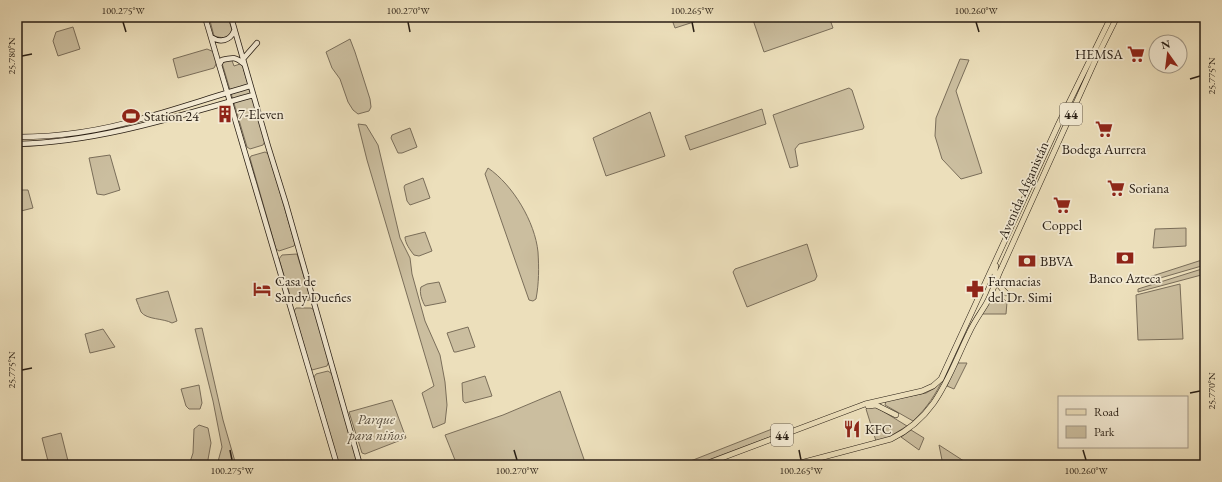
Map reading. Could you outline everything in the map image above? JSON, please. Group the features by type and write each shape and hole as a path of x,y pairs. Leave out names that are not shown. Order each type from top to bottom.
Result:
{"main road":[{"path":"205,17 228,92 267,232 283,280 337,465"},
{"path":"231,17 360,465"},
{"name":"Avenida Afganistán","path":"948,370 1000,251 1111,17"},
{"name":"Avenida Afganistán","path":"948,370 975,320 987,303 1095,61 1117,17"},
{"path":"211,37 218,40 225,40 232,37 235,30"},
{"path":"243,62 256,42"},
{"path":"219,65 222,60 233,57 243,62"},
{"path":"17,137 37,137 78,132 124,123 250,86"},
{"path":"17,144 79,139 138,128 253,95"},
{"path":"25,144 37,137"},
{"path":"1021,224 1020,221 1025,208 1023,202"},
{"path":"1000,251 994,271 996,283 1006,293"},
{"path":"982,292 990,285 996,283"},
{"name":"44","path":"704,465 713,463 842,412 875,402 922,391 933,386 948,370"},
{"name":"44","path":"793,465 891,439 902,434 925,415 935,402 948,370"},
{"path":"842,412 876,405 896,415"}],"green space":[{"path":"209,17 228,17 233,33 224,38 214,36"},
{"path":"671,17 706,17 706,18 675,28"},
{"path":"752,17 829,17 833,28 764,52"},
{"path":"73,27 80,49 58,56 53,41 56,32"},
{"path":"350,39 370,99 371,107 369,111 358,114 353,110 348,102 340,79 332,68 326,52"},
{"path":"207,49 214,52 217,62 214,68 178,78 173,59"},
{"path":"231,58 234,66 240,64 243,67 265,141 263,145 250,149 247,147 222,63"},
{"path":"960,59 969,60 956,91 982,173 961,179 942,159 935,136 936,118"},
{"path":"849,88 852,90 864,127 863,129 799,144 795,149 798,166 790,168 773,115"},
{"path":"762,109 766,124 690,150 685,136"},
{"path":"650,112 665,156 606,176 593,138"},
{"path":"358,124 366,125 378,145 400,238 410,258 412,274 425,321 440,355 445,382 447,405 445,423 433,428 422,393 434,386 367,160"},
{"path":"410,128 417,147 402,153 398,153 391,138 392,135"},
{"path":"265,152 269,154 295,244 294,246 279,251 276,249 250,158 251,156"},
{"path":"110,155 120,190 104,195 97,194 89,158"},
{"path":"488,168 506,184 514,194 527,217 536,240 539,270 536,299 533,301 529,300 485,174"},
{"path":"423,178 430,198 410,205 407,201 404,187 405,185"},
{"path":"17,190 28,190 33,208 17,212"},
{"path":"1186,228 1186,246 1153,248 1155,229"},
{"path":"425,232 432,251 419,256 414,255 409,249 405,237"},
{"path":"807,244 817,276 815,280 747,307 733,272 735,269"},
{"path":"297,254 311,300 292,302 279,259 282,255"},
{"path":"1205,259 1205,265 1143,283 1141,282 1143,279"},
{"path":"1205,268 1205,274 1138,292 1138,289"},
{"path":"439,282 446,302 425,306 421,296 421,287 427,284"},
{"path":"1180,284 1183,339 1138,340 1136,295"},
{"path":"168,291 177,321 172,323 151,318 141,312 136,299"},
{"path":"1004,299 1007,302 1006,314 980,314 992,300"},
{"path":"296,308 311,308 314,310 329,361 327,366 312,370 310,367 294,311"},
{"path":"468,327 475,347 454,352 447,333"},
{"path":"202,328 223,420 236,465 217,465 222,447 213,401 195,329"},
{"path":"103,329 115,347 90,353 85,334"},
{"path":"956,363 967,363 954,389 947,386"},
{"path":"328,371 332,374 357,458 341,464 338,463 314,381 316,374"},
{"path":"485,376 492,396 465,403 463,401 462,383"},
{"path":"944,377 931,400 913,421 885,405 886,401 926,393 935,388"},
{"path":"199,385 202,403 200,409 189,409 186,406 181,389"},
{"path":"560,391 586,465 457,465 445,435 503,415"},
{"name":"Parque para niños","path":"392,400 406,438 365,454 362,453 349,412"},
{"path":"868,407 876,407 907,426 889,437 876,441 866,409"},
{"path":"199,425 208,428 211,443 207,465 189,465 193,453 194,429"},
{"path":"772,429 775,435 695,465 690,465 688,462"},
{"path":"911,430 924,438 919,450 901,437"},
{"path":"61,433 69,465 49,465 42,438"},
{"path":"939,445 970,465 943,465"}],"place":[{"name":"HEMSA","path":"1136,54"},
{"name":"7-Eleven","path":"225,114"},
{"name":"Station 24","path":"131,116"},
{"name":"Bodega Aurrera","path":"1104,129"},
{"name":"Soriana","path":"1116,188"},
{"name":"Coppel","path":"1062,205"},
{"name":"Banco Azteca","path":"1125,258"},
{"name":"BBVA","path":"1027,261"},
{"name":"Casa de Sandy Dueñes","path":"262,289"},
{"name":"Farmacias del Dr. Simi","path":"975,289"},
{"name":"KFC","path":"852,429"}]}
